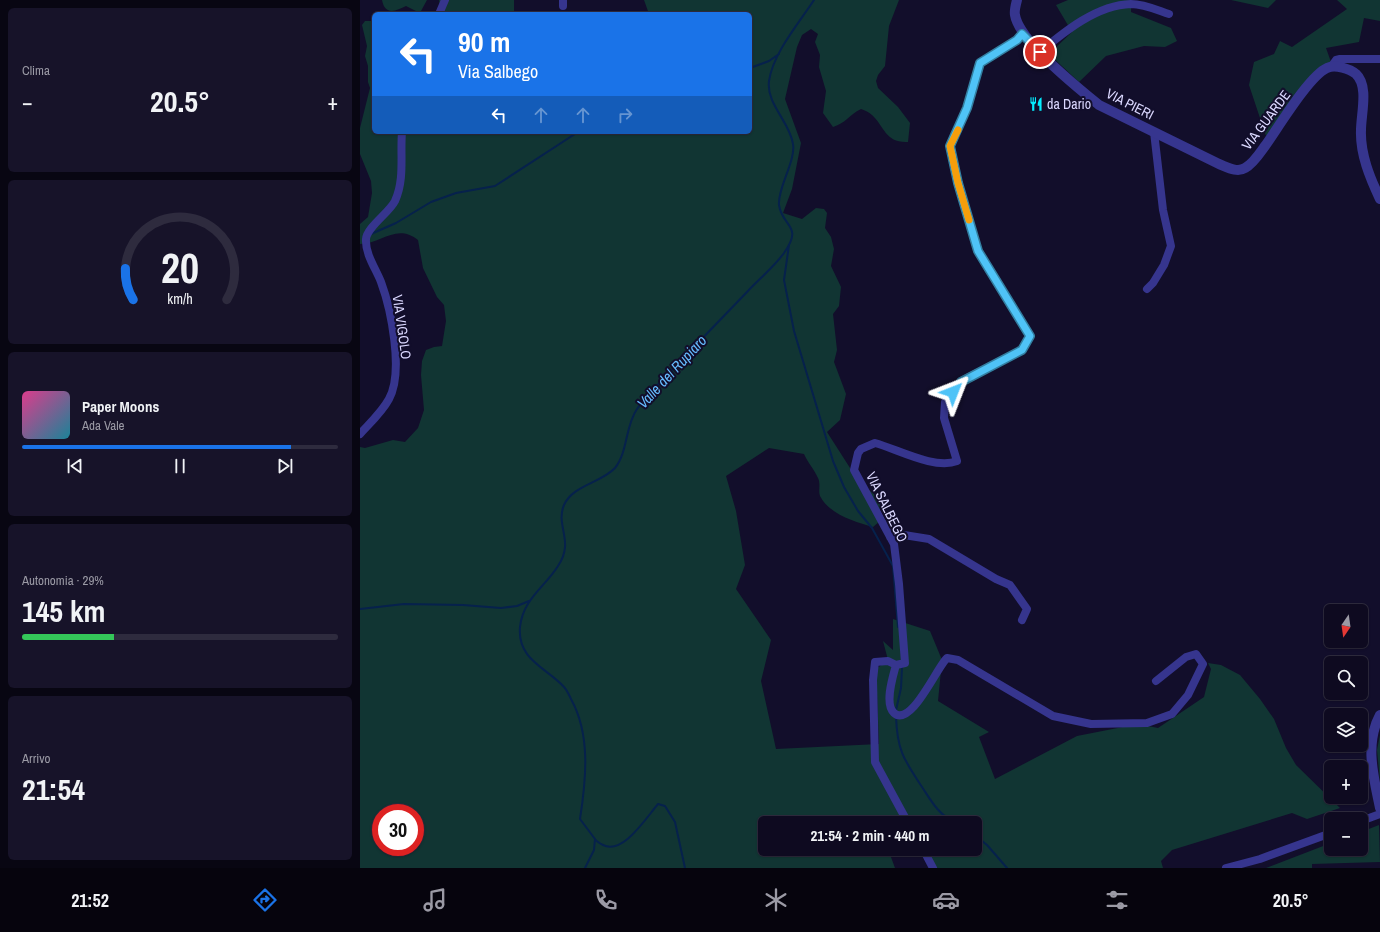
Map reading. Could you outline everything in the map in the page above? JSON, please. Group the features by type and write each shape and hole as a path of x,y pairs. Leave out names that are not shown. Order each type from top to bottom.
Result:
{"street":[{"path":"440,12 445,0"},
{"name":"VIA PIERI","path":"1017,0 1015,15 1022,34 1099,105 1219,164"},
{"path":"1040,52 1073,26 1096,14 1117,6 1131,4 1169,14"},
{"name":"VIA SALBEGO","path":"904,816 875,762 873,680 875,662 888,661 896,665 905,662 899,584 894,544 854,470 858,453 862,449 875,443 932,462 951,463 957,461 944,418 945,402 961,382 1022,350 1030,336 978,251 958,183 950,146 967,108 980,63 1017,40 1022,34"},
{"path":"1329,67 1336,60 1340,59 1380,59"},
{"path":"1329,67 1343,68 1356,74 1364,90 1361,130 1364,156 1380,199"},
{"name":"VIA GUARDE","path":"1219,164 1237,170 1246,168 1257,157 1309,86 1329,67"},
{"path":"1147,290 1154,283 1164,265 1171,246 1164,210 1154,132"},
{"name":"VIA VIGOLO","path":"360,434 390,397 394,376 395,357 389,303 367,250 366,238 373,227 385,216 395,202 400,188 402,167 402,134"},
{"path":"890,537 904,535 929,539 996,579 1010,585 1027,609 1022,620"},
{"path":"896,665 890,689 890,707 897,714 910,712 937,673 941,663 947,658 958,660 1053,716 1091,724 1146,723 1172,714 1188,695 1203,664 1196,654 1186,656 1156,681"},
{"path":"1380,716 1374,728 1371,756 1380,808"},
{"path":"1368,818 1380,814"},
{"path":"1226,868 1260,859 1324,836"},
{"path":"927,856 933,868"}],"green space":[{"path":"382,0 427,0 421,11 416,11 406,6 395,11 391,11 383,5"},
{"path":"439,0 514,0 514,12 439,12 440,7"},
{"path":"644,0 899,0 889,26 885,66 878,75 876,81 878,88 898,107 910,123 908,142 894,140 886,133 872,115 861,109 833,127 823,113 826,91 819,67 820,55 815,42 818,34 811,29 802,35 797,47 785,99 801,143 792,189 783,213 802,219 816,208 824,209 827,213 825,228 831,237 834,249 831,266 841,287 839,306 833,314 837,350 834,362 846,394 840,420 827,432 859,482 874,494 880,505 880,521 873,527 851,520 830,508 820,496 818,478 804,454 769,448 726,476 736,511 745,565 736,589 771,640 761,681 776,749 879,744 876,669 888,660 883,641 893,650 893,619 930,631 942,660 938,701 989,732 979,737 995,779 1077,736 1138,724 1158,728 1204,697 1211,669 1208,663 1221,665 1240,675 1274,719 1286,748 1296,765 1324,792 1324,804 1336,804 1340,808 1324,812 1324,813 1307,819 1292,813 1172,850 1161,861 1163,868 933,868 927,856 982,856 982,816 758,816 758,856 891,856 895,868 360,868 360,447 365,448 393,440 405,442 418,428 424,410 421,375 422,361 426,350 442,346 446,321 444,305 437,297 423,268 418,240 403,233 360,244 360,224 368,217 372,193 371,181 360,154 360,128 370,88 368,82 368,66 365,56 367,46 362,25 365,21 372,21 372,134 752,134 752,12 648,12"},
{"path":"1068,0 1131,0 1131,12 1171,28 1177,41 1165,47 1144,46 1106,56 1079,82 1049,54 1072,32 1056,5"},
{"path":"1231,0 1276,0 1268,8"},
{"path":"1337,0 1380,0 1380,21 1364,18 1359,42 1326,48 1331,62 1266,136 1249,85 1254,62 1274,54 1280,41 1292,47 1347,9"},
{"path":"1380,735 1380,781 1377,750"},
{"path":"1379,825 1380,862 1312,864 1312,868 1266,868 1324,846 1324,856 1368,856 1368,829"}],"waterway":[{"name":"Valle del Rupiaro","path":"585,868 594,850 595,839 580,819 585,773 582,727 569,694 565,688 534,662 523,648 520,638 522,617 530,601 553,574 563,557 565,541 562,513 568,498 580,488 602,477 615,468 622,454 633,416 647,396 776,263 790,244 792,231 781,212 779,198 792,158 793,144 788,128 774,105 769,89 769,81 771,70 781,49 814,0"},
{"path":"752,67 769,61 779,54"},
{"path":"371,234 396,223 431,202 456,193 495,186 575,134"},
{"path":"789,245 784,280 794,331 833,461 844,487 858,511 872,528 893,566 898,627"},
{"path":"360,609 404,604 463,605 501,608 517,606 529,601"},
{"path":"896,710 901,688 902,667"},
{"path":"896,716 898,739 903,756 927,795 945,816"},
{"path":"595,839 603,845 611,847 618,845 634,834 658,804 665,806 675,822 685,868"},
{"path":"982,841 1007,868"}],"slow traffic":[{"path":"958,130 950,146 958,183 969,220"}],"place":[{"name":"da Dario","path":"1036,104"}],"route":[{"path":"953,392 961,382 986,367 1022,350 1030,336 978,251 958,183 950,146 967,108 980,63 984,59 1017,40 1022,34 1040,52"}]}
